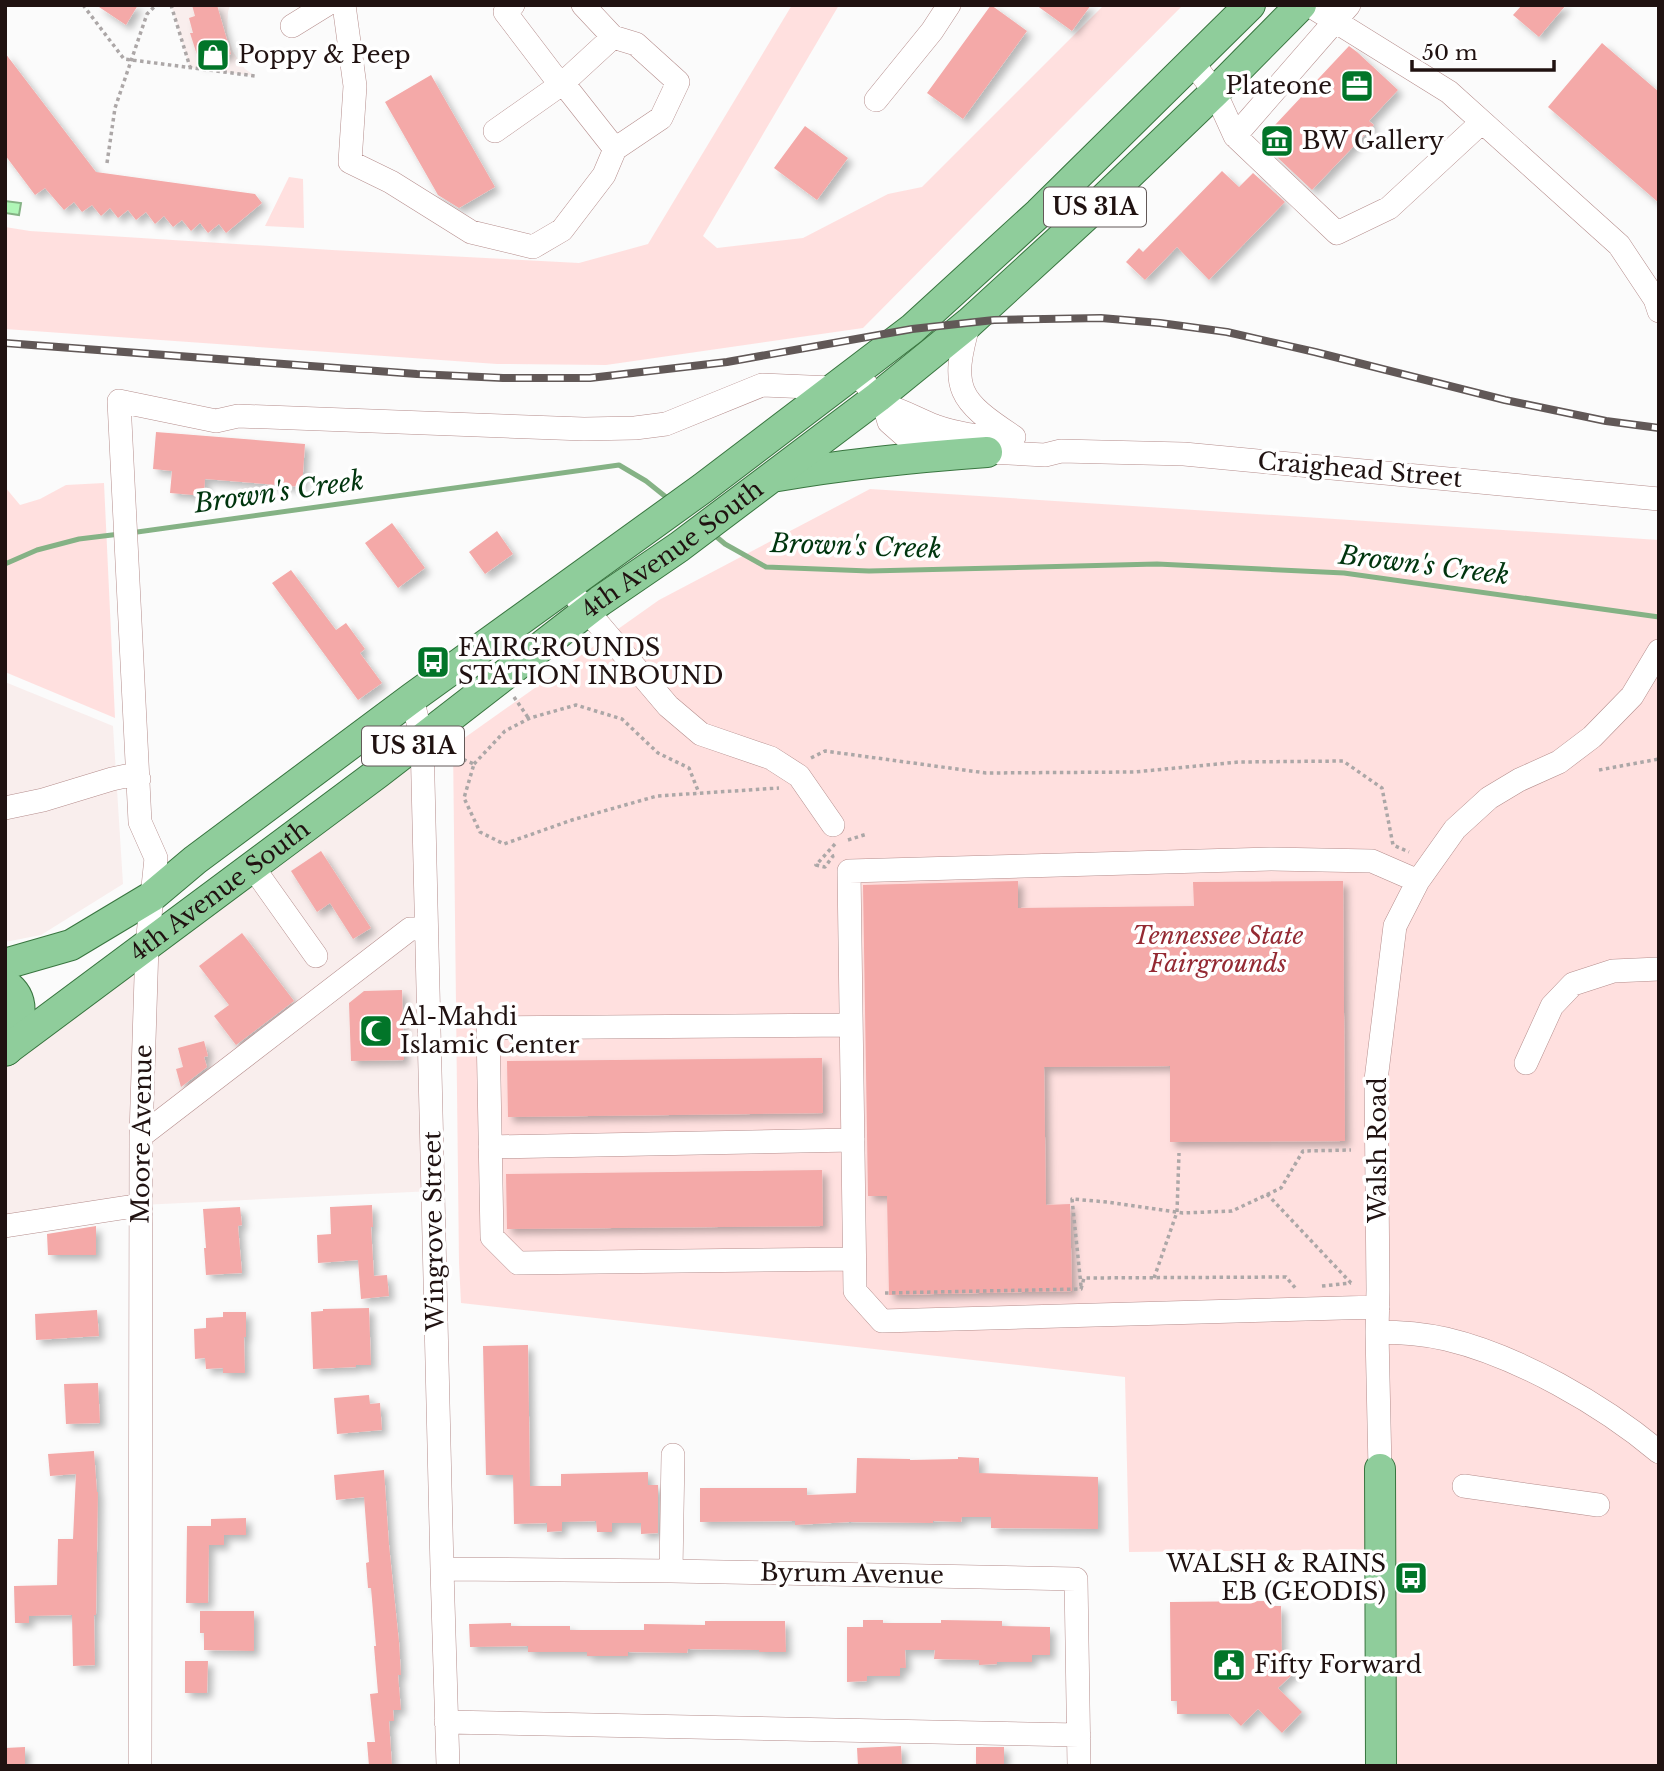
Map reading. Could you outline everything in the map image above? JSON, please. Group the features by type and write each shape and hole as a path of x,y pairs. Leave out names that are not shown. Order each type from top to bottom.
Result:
{"main road":[{"name":"4th Avenue South","path":"151,897 195,860 412,698 703,488 912,329 1049,203 1250,5"},
{"name":"4th Avenue South","path":"6,1051 252,866 432,745 587,611 679,547 770,477 881,401 1089,213 1301,5"},
{"path":"770,477 855,464 987,452"},
{"name":"US 31A","path":"5,964 71,945 151,897"},
{"path":"5,984 12,988 19,1001 20,1016 6,1051"},
{"name":"Walsh Road","path":"1380,1469 1381,1766"}],"street":[{"path":"292,26 326,5"},
{"path":"344,5 355,86 350,162 391,181 471,232 533,247 562,230 604,175 615,149 661,118 678,82 636,44 613,37 583,5"},
{"path":"513,5 505,12 615,149"},
{"path":"876,100 932,31 949,5"},
{"path":"1309,5 1342,13 1449,92 1619,245 1655,299 1659,311"},
{"path":"1235,136 1342,13"},
{"path":"495,131 563,83 613,37"},
{"path":"1192,62 1215,92 1235,136 1337,233 1389,208 1482,122"},
{"path":"969,323 958,369 965,396 981,414 1017,439"},
{"name":"Craighead Street","path":"844,380 881,401 957,433 1047,441 1061,451"},
{"name":"Moore Avenue","path":"140,1766 141,1136 147,945 156,858 140,822 119,401 216,421 238,416 584,429 635,428 666,424 762,385 844,380"},
{"name":"Craighead Street","path":"881,401 889,422 906,437 937,448 1045,455 1061,451 1184,454 1659,499"},
{"path":"566,586 668,706 701,734 771,758 799,776 833,825"},
{"name":"Walsh Road","path":"1380,1469 1376,1080 1395,926 1418,881 1455,829 1489,798 1519,780 1559,762 1592,737 1632,696 1659,651"},
{"name":"Wingrove Street","path":"412,698 432,745 426,929 448,1766"},
{"path":"5,808 126,776 139,779"},
{"path":"1378,1307 882,1321 855,1291 849,871 1296,860 1372,861 1418,881"},
{"path":"252,866 316,956"},
{"path":"141,1136 410,929 426,929"},
{"path":"1527,1063 1552,1006 1573,984 1613,971 1659,969"},
{"path":"851,1025 488,1028 490,1147 492,1237 518,1263 855,1259"},
{"path":"490,1147 853,1140"},
{"path":"5,1226 141,1205"},
{"path":"1377,1332 1406,1332 1446,1339 1490,1353 1535,1372 1589,1402 1659,1452"},
{"path":"671,1571 673,1455"},
{"path":"1464,1486 1598,1505"},
{"name":"Byrum Avenue","path":"442,1569 1076,1579 1079,1766"},
{"path":"446,1722 1079,1735"}],"path":[{"path":"83,5 124,59 255,76"},
{"path":"107,163 115,108 148,5"},
{"path":"147,14 156,5"},
{"path":"171,5 190,68"},
{"path":"511,694 528,719"},
{"path":"699,793 689,768 658,753 622,719 576,705 528,719 505,731 474,764 464,798 480,832 504,844 572,820 657,796 778,789 786,782"},
{"path":"432,745 474,764"},
{"path":"810,758 825,751 986,773 1134,772 1239,762 1343,761 1382,788 1393,845 1409,852"},
{"path":"1599,770 1659,759"},
{"path":"846,854 833,856 825,867 816,865 835,844 867,834"},
{"path":"1081,1289 1072,1199 1177,1212 1232,1211 1281,1188 1303,1151 1351,1150"},
{"path":"1154,1278 1177,1212 1180,1153"},
{"path":"1267,1194 1351,1283 1310,1288"},
{"path":"1081,1289 1084,1278 1286,1277 1297,1290"},
{"path":"873,1293 1081,1289"}],"shaded area":[{"path":"171,5 230,5 227,33 233,52 245,69 255,76 190,68"},
{"path":"5,201 21,203 19,215 5,213"},
{"path":"5,682 113,726 123,884 41,935 5,942"},
{"path":"422,739 433,1191 141,1205 5,1226 5,1051"}],"green space":[{"path":"792,5 839,5 703,236 717,248 803,238 888,194 922,187 1104,5 1183,5 863,328 606,365 497,364 5,329 5,227 30,231 332,250 579,263 648,244"},
{"path":"289,177 303,179 304,228 265,226"},
{"path":"104,483 115,718 5,672 5,487 20,505 40,499 66,485"},
{"name":"Tennessee State Fairgrounds","path":"870,489 1659,540 1659,1766 1397,1766 1394,1549 1129,1552 1125,1377 461,1303 453,746 659,600"}],"building":[{"path":"96,5 138,5 126,25"},
{"path":"192,5 217,5 231,54 200,64 190,33 193,33 189,18 195,16"},
{"path":"991,5 1027,31 963,119 927,93"},
{"path":"1036,5 1091,5 1072,31"},
{"path":"1522,5 1566,5 1539,37 1513,15"},
{"path":"1602,43 1659,92 1659,203 1548,107"},
{"path":"1349,46 1398,90 1369,121 1374,125 1312,190 1260,141"},
{"path":"5,53 96,172 255,194 262,203 226,233 219,224 208,233 200,223 191,231 182,220 173,227 164,216 155,224 146,212 136,220 128,210 118,218 110,208 101,216 92,205 82,212 74,202 64,210 45,188 35,195 5,155"},
{"path":"431,75 495,187 459,208 438,195 385,102"},
{"path":"805,126 848,158 817,200 774,168"},
{"path":"1222,171 1239,187 1253,173 1285,202 1209,280 1177,247 1145,280 1126,262 1139,248 1143,252"},
{"path":"156,432 305,444 302,487 205,479 204,496 170,493 172,471 153,469"},
{"path":"392,523 425,568 398,588 365,543"},
{"path":"497,531 513,554 485,574 469,552"},
{"path":"291,570 336,630 346,623 365,649 360,653 382,683 358,700 272,583"},
{"path":"321,851 371,928 353,939 330,903 317,912 291,871"},
{"path":"1018,881 1018,908 1194,906 1193,882 1343,881 1345,1141 1170,1142 1170,1066 1044,1067 1046,1205 1070,1204 1072,1291 889,1295 887,1196 868,1196 863,885"},
{"path":"242,933 294,1001 236,1045 214,1016 229,1005 199,966"},
{"name":"Al-Mahdi Islamic Center","path":"402,990 404,1060 351,1061 349,1003 364,991"},
{"path":"204,1041 208,1056 204,1057 207,1067 181,1087 176,1069 183,1067 178,1048"},
{"path":"822,1058 823,1113 508,1117 507,1061"},
{"path":"822,1170 823,1226 507,1229 506,1174"},
{"path":"372,1205 374,1276 387,1275 389,1296 361,1299 358,1260 318,1263 317,1235 331,1234 330,1207"},
{"path":"240,1207 242,1225 238,1226 242,1273 206,1275 203,1209"},
{"path":"96,1226 96,1255 48,1255 47,1234"},
{"path":"369,1308 371,1365 313,1369 311,1312 323,1309"},
{"path":"97,1310 99,1336 36,1340 35,1314"},
{"path":"223,1312 246,1312 245,1373 223,1373 223,1368 206,1369 205,1358 195,1359 194,1329 206,1328 206,1318 223,1317"},
{"path":"528,1345 530,1486 561,1486 561,1474 648,1472 648,1485 658,1485 658,1533 641,1534 641,1523 612,1523 612,1532 597,1532 596,1521 562,1522 562,1531 547,1532 547,1523 514,1524 513,1475 486,1475 483,1346"},
{"path":"98,1383 100,1423 66,1424 64,1384"},
{"path":"369,1395 370,1404 380,1403 382,1430 337,1434 334,1398"},
{"path":"94,1451 98,1492 95,1665 73,1666 72,1615 29,1616 29,1623 15,1623 14,1586 57,1585 58,1539 73,1539 76,1474 50,1476 48,1454"},
{"path":"857,1458 910,1460 979,1458 979,1473 1098,1477 1098,1529 991,1528 991,1517 962,1517 961,1522 933,1523 850,1522 795,1525 795,1521 700,1522 700,1488 807,1488 807,1495 856,1493"},
{"path":"384,1470 399,1642 401,1710 393,1710 394,1721 389,1721 392,1766 369,1766 367,1742 375,1742 370,1694 378,1693 371,1588 368,1588 366,1563 369,1562 364,1497 336,1500 334,1475"},
{"path":"246,1518 246,1535 224,1535 224,1545 209,1545 208,1603 186,1603 187,1526 211,1526 211,1519"},
{"name":"Fifty Forward","path":"1268,1601 1268,1606 1281,1606 1282,1659 1295,1672 1278,1688 1302,1712 1282,1733 1258,1709 1241,1726 1229,1714 1177,1714 1177,1701 1171,1701 1170,1602"},
{"path":"200,1611 254,1611 254,1651 204,1650 204,1633 200,1633"},
{"path":"863,1620 883,1620 883,1623 1002,1621 1002,1626 1050,1627 1050,1655 1032,1655 1032,1662 979,1665 979,1660 934,1659 935,1650 905,1650 906,1668 900,1668 900,1676 867,1676 867,1681 847,1682 847,1627 863,1627"},
{"path":"705,1621 785,1621 786,1652 688,1649 687,1653 628,1652 628,1656 587,1656 587,1652 528,1652 528,1646 470,1647 469,1624 570,1626 570,1630 644,1630 644,1624 705,1625"},
{"path":"185,1661 208,1661 207,1693 185,1693"},
{"path":"901,1746 902,1766 858,1766 857,1748"},
{"path":"25,1747 25,1766 5,1766 5,1748"},
{"path":"976,1747 1004,1747 1004,1766 976,1766"}],"waterway":[{"name":"Brown's Creek","path":"130,533 619,465 646,481 671,501"},
{"name":"Brown's Creek","path":"712,533 725,544 766,567 869,571 1157,564 1344,573 1659,617"},
{"name":"Brown's Creek","path":"5,564 37,550 79,539 120,534"}],"railway":[{"path":"5,343 417,374 590,378 727,362 912,329 994,320 1101,318 1227,332 1505,400 1606,421 1659,428"}],"place":[{"name":"Poppy & Peep","path":"213,55"},
{"name":"Plateone","path":"1357,86"},
{"name":"BW Gallery","path":"1277,141"},
{"name":"FAIRGROUNDS STATION INBOUND","path":"433,662"},
{"name":"Al-Mahdi Islamic Center","path":"376,1031"},
{"name":"WALSH & RAINS EB (GEODIS)","path":"1411,1578"},
{"name":"Fifty Forward","path":"1229,1665"}]}
